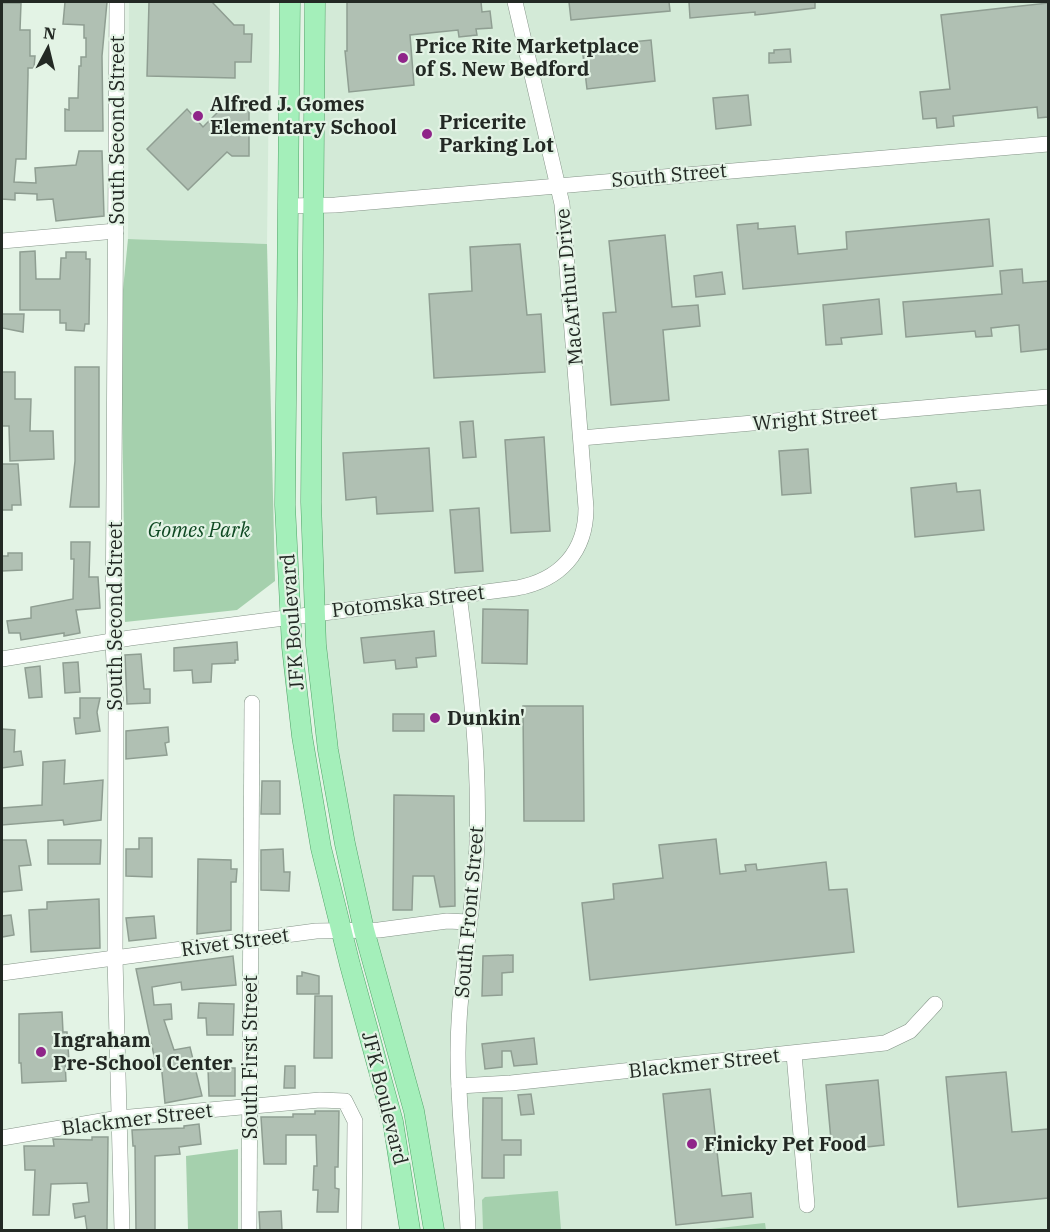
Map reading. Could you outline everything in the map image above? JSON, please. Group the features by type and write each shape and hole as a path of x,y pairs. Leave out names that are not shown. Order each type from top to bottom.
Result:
{"main road":[{"name":"JFK Boulevard","path":"290,2 285,505 290,617 302,736 321,848 393,1122 410,1230"},
{"name":"JFK Boulevard","path":"315,2 311,502 315,613 328,750 364,930 414,1111 434,1230"}],"street":[{"name":"South Second Street","path":"117,2 113,642 116,706 115,958 122,1230"},
{"name":"MacArthur Drive","path":"515,2 559,184 581,438 586,508 585,529 573,556 561,569"},
{"name":"South Street","path":"289,206 313,206 1048,144"},
{"path":"2,241 116,231"},
{"name":"Wright Street","path":"581,438 1048,397"},
{"name":"Potomska Street","path":"2,659 315,613 530,585 547,579 561,569"},
{"name":"South Front Street","path":"459,595 472,704 477,785 477,847 459,1027 459,1086 468,1230"},
{"name":"South First Street","path":"249,1230 252,703"},
{"name":"Rivet Street","path":"2,973 249,940 447,921 469,922"},
{"name":"Blackmer Street","path":"459,1086 511,1083 885,1044 910,1031 934,1004"},
{"path":"794,1054 807,1205"},
{"name":"Blackmer Street","path":"2,1138 119,1118 320,1100 345,1101 354,1121 354,1230"}],"shaded area":[{"name":"Alfred J. Gomes Elementary School","path":"129,2 270,2 267,244 128,239"},
{"path":"315,2 1048,2 1048,1230 434,1230 323,709"}],"green space":[{"name":"Gomes Park","path":"128,239 267,244 275,581 237,610 125,622 121,310"},
{"path":"238,1149 238,1230 188,1230 186,1156"},
{"path":"558,1191 561,1230 483,1230 482,1200 485,1197"},
{"path":"765,1223 766,1230 702,1230"}],"building":[{"path":"65,2 107,2 102,56 103,131 65,131 65,109 69,110 69,98 78,98 79,66 81,66 81,57 86,57 86,38 84,38 84,25 63,24"},
{"path":"149,2 212,2 234,25 244,25 244,34 252,34 251,62 235,62 235,78 147,76"},
{"path":"347,2 481,2 482,12 490,11 492,28 476,29 477,35 459,37 458,30 410,35 414,85 349,92 345,51 347,51"},
{"path":"569,2 669,2 670,11 571,20"},
{"path":"689,2 815,2 815,8 755,15 755,12 690,18"},
{"path":"2,3 21,3 20,30 30,30 30,56 35,56 34,68 28,68 26,159 16,159 14,182 36,183 35,168 76,165 79,151 102,151 104,216 56,221 53,199 37,200 37,194 15,193 15,200 2,199"},
{"path":"1048,3 1048,117 1038,118 1037,107 953,116 954,126 937,128 936,118 923,119 920,92 950,89 941,15"},
{"path":"651,40 655,81 587,89 582,47"},
{"path":"790,49 791,62 769,63 769,53 774,53 774,50"},
{"path":"235,95 235,106 249,106 249,156 232,156 227,152 188,190 147,149 187,109 203,127"},
{"path":"748,95 751,125 716,129 713,98"},
{"path":"989,219 993,266 743,289 737,225 758,223 758,229 795,226 798,254 847,249 846,232"},
{"path":"665,235 672,307 698,305 700,326 663,330 669,400 611,405 603,313 616,312 609,241"},
{"path":"520,244 527,315 541,314 545,372 434,378 429,294 472,291 470,247"},
{"path":"35,251 36,279 60,279 61,258 66,258 66,252 86,252 86,259 90,259 89,324 85,324 84,331 66,330 66,323 60,323 60,310 20,310 20,252"},
{"path":"1022,269 1023,283 1048,281 1048,349 1021,352 1019,325 991,328 992,336 976,337 975,331 906,337 903,302 1002,294 1000,271"},
{"path":"722,272 725,294 696,297 694,276"},
{"path":"879,299 882,334 841,338 842,344 826,345 823,305"},
{"path":"2,314 24,314 23,332 2,328"},
{"path":"75,367 99,367 99,507 70,507 75,461"},
{"path":"2,372 15,372 15,399 31,399 30,431 53,431 54,459 10,461 9,426 2,426"},
{"path":"473,421 476,457 463,458 460,422"},
{"path":"544,437 550,531 511,533 505,440"},
{"path":"429,448 433,511 377,514 376,497 346,500 343,453"},
{"path":"808,449 811,493 782,495 779,451"},
{"path":"2,464 18,464 21,505 12,505 12,510 2,510"},
{"path":"956,483 957,492 980,490 984,530 915,537 911,488"},
{"path":"479,508 483,571 455,573 450,510"},
{"path":"71,542 90,542 89,577 98,577 100,608 76,610 80,633 64,636 64,633 21,640 20,633 9,633 7,621 31,618 31,607 73,599 74,559 71,559"},
{"path":"8,553 22,553 22,570 2,571 2,556 8,556"},
{"path":"483,609 528,610 527,664 482,663"},
{"path":"434,631 436,656 416,658 417,667 396,669 395,660 364,663 361,638"},
{"path":"237,642 238,660 235,660 235,663 212,664 211,682 193,683 192,670 174,671 174,648"},
{"path":"141,654 144,689 150,689 150,703 127,704 125,655"},
{"path":"78,662 80,692 65,693 63,663"},
{"path":"40,666 42,697 29,698 25,668"},
{"path":"80,698 100,698 97,712 100,731 76,734 74,718 80,718"},
{"path":"523,706 583,706 584,821 524,821"},
{"path":"393,714 424,714 424,731 393,731"},
{"path":"168,727 169,742 165,743 167,755 126,759 126,731"},
{"path":"2,729 15,730 14,752 21,751 23,765 2,768"},
{"path":"65,760 64,784 103,780 101,820 64,825 63,820 2,825 2,808 42,805 43,762"},
{"path":"262,781 280,781 280,814 261,814"},
{"path":"394,795 454,796 455,906 440,907 434,876 413,876 412,910 393,910"},
{"path":"139,838 152,838 152,877 126,876 126,849 139,849"},
{"path":"716,839 720,874 746,871 745,865 756,864 757,870 826,862 829,890 847,889 854,952 590,980 582,903 614,899 613,884 663,878 659,845"},
{"path":"2,840 26,840 31,865 19,866 22,890 2,892"},
{"path":"48,840 101,840 100,864 48,864"},
{"path":"283,849 284,872 290,872 289,891 261,890 261,850"},
{"path":"198,859 231,860 231,869 237,869 236,882 231,882 231,930 197,934"},
{"path":"99,899 100,948 31,952 29,910 47,909 47,902"},
{"path":"11,915 14,935 2,937 2,916"},
{"path":"154,916 156,938 129,941 126,918"},
{"path":"513,955 513,972 502,973 502,995 482,996 483,956"},
{"path":"233,956 236,985 182,990 181,982 152,987 154,1005 171,1004 172,1019 164,1020 174,1050 190,1047 202,1096 165,1103 161,1063 156,1064 136,969"},
{"path":"302,972 319,976 319,994 297,994 297,976 302,976"},
{"path":"315,996 332,996 332,1058 314,1058"},
{"path":"199,1003 234,1004 233,1035 207,1035 206,1018 198,1018"},
{"path":"62,1012 63,1032 67,1032 69,1061 65,1061 66,1081 22,1083 21,1063 19,1063 19,1014"},
{"path":"534,1038 537,1064 514,1066 511,1051 502,1051 502,1067 485,1069 482,1044"},
{"path":"285,1066 295,1066 295,1088 284,1088"},
{"path":"208,1068 235,1068 235,1096 209,1096"},
{"path":"1006,1072 1012,1132 1048,1129 1048,1198 958,1207 946,1077"},
{"path":"878,1080 884,1145 832,1151 826,1085"},
{"name":"Finicky Pet Food","path":"710,1089 722,1196 751,1193 753,1217 676,1225 663,1094"},
{"path":"531,1094 534,1114 521,1115 518,1095"},
{"path":"483,1098 502,1098 502,1140 521,1140 521,1155 504,1155 504,1178 482,1178"},
{"path":"315,1111 339,1111 338,1167 335,1167 335,1188 339,1189 338,1212 317,1212 318,1190 313,1190 314,1166 317,1166 316,1135 286,1135 286,1164 264,1164 261,1117 293,1117 293,1114 315,1114"},
{"path":"199,1124 201,1144 179,1147 180,1154 155,1156 155,1230 136,1230 135,1146 133,1146 132,1130 184,1128 184,1126"},
{"path":"92,1137 108,1137 107,1230 87,1230 85,1216 75,1218 73,1204 89,1202 87,1183 51,1184 49,1215 33,1215 35,1170 25,1170 24,1146 54,1146 53,1139 92,1140"},
{"path":"281,1211 282,1230 260,1230 259,1212"}],"place":[{"name":"Price Rite Marketplace of S. New Bedford","path":"403,58"},
{"name":"Alfred J. Gomes Elementary School","path":"198,116"},
{"name":"Pricerite Parking Lot","path":"427,134"},
{"name":"Dunkin'","path":"435,718"},
{"name":"Ingraham Pre-School Center","path":"41,1052"},
{"name":"Finicky Pet Food","path":"692,1144"}]}
